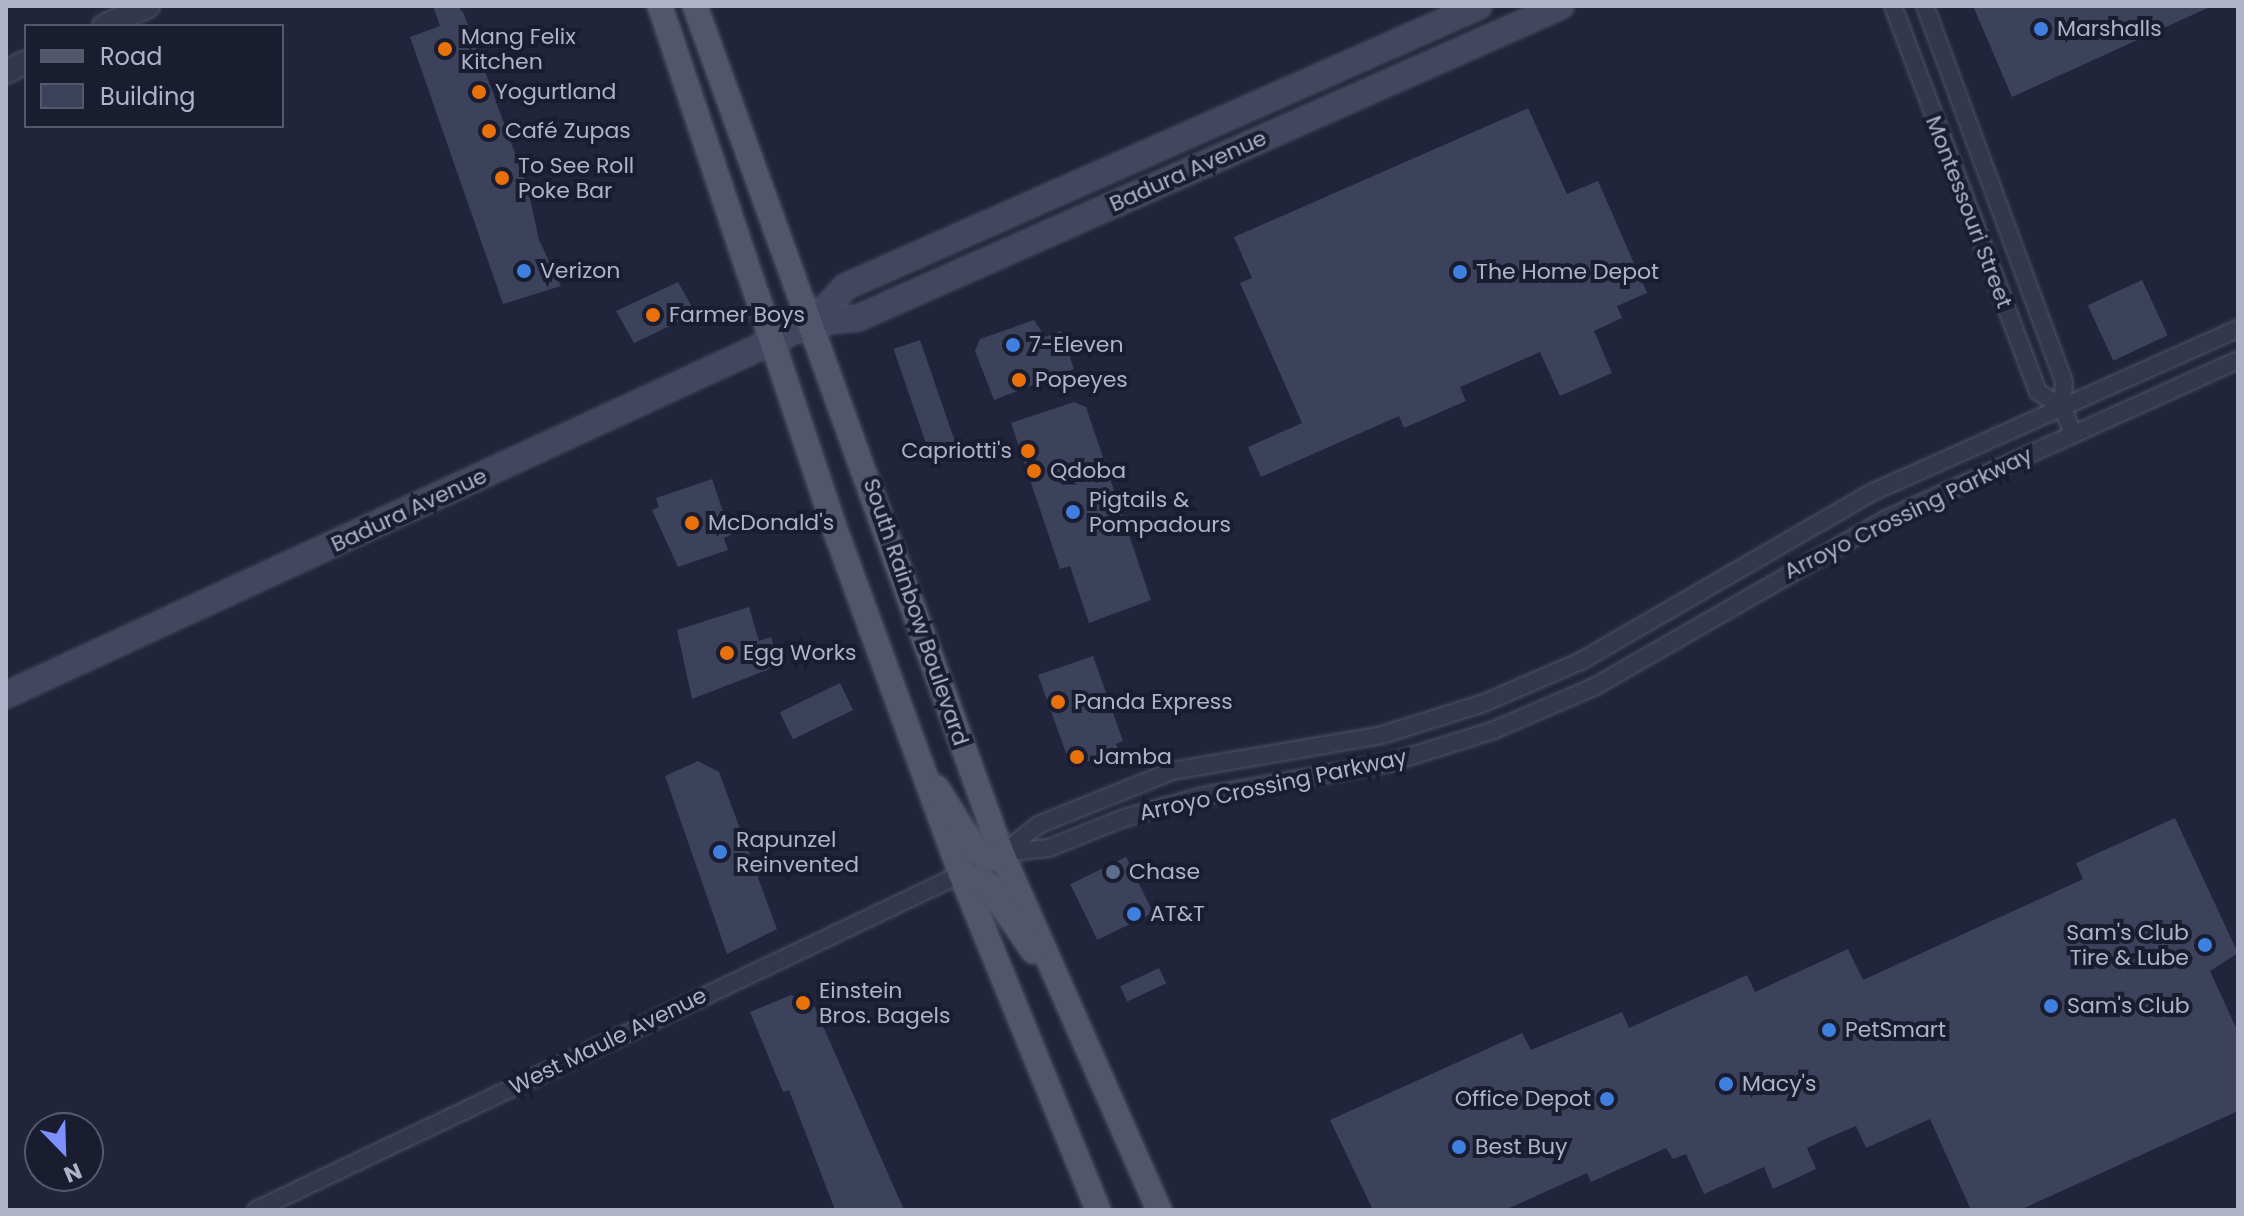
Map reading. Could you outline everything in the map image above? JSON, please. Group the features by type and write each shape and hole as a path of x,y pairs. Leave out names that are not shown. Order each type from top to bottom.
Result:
{"main road":[{"name":"South Rainbow Boulevard","path":"660,6 961,874 1098,1210"},
{"name":"South Rainbow Boulevard","path":"695,6 1002,854 1051,975 1159,1210"},
{"name":"Badura Avenue","path":"812,323 845,287 1479,6"},
{"name":"Badura Avenue","path":"6,695 812,323 858,318 1561,6"},
{"path":"1084,181 1097,211"},
{"path":"924,771 964,823 976,851 989,859 1002,854"},
{"path":"961,874 988,885 1051,975"}],"street":[{"path":"108,24 148,6"},
{"name":"Montessouri Street","path":"1893,6 2038,392 2062,407"},
{"name":"Montessouri Street","path":"1925,6 2064,381 2062,407 2073,433"},
{"path":"6,72 24,63"},
{"name":"Arroyo Crossing Parkway","path":"1002,854 1038,825 1172,771 1382,735 1484,703 1581,661 1813,523 2238,329"},
{"name":"Arroyo Crossing Parkway","path":"1002,854 1049,848 1124,818 1203,796 1389,763 1494,730 1594,687 1815,555 2073,433 2238,360"},
{"name":"West Maule Avenue","path":"256,1210 961,874"}],"building":[{"path":"433,6 458,6 464,14 528,189 539,240 561,286 503,304 410,37 440,26"},
{"name":"Marshalls","path":"1973,6 2212,6 2012,97"},
{"name":"The Home Depot","path":"1528,108 1567,194 1598,181 1647,293 1617,306 1622,318 1594,331 1612,373 1560,396 1540,352 1460,387 1466,401 1404,428 1399,416 1261,477 1248,447 1302,423 1240,283 1252,278 1234,237"},
{"path":"2142,280 2168,335 2113,361 2088,305"},
{"name":"Farmer Boys","path":"678,282 691,305 687,318 634,343 616,311"},
{"path":"1034,320 1045,337 1061,331 1074,369 994,400 975,351 980,339"},
{"path":"920,340 960,456 934,465 894,349"},
{"path":"1074,402 1086,407 1151,600 1089,623 1070,566 1060,569 1011,423"},
{"name":"McDonald's","path":"712,479 731,535 724,538 728,550 678,567 652,510 659,507 656,498"},
{"name":"Egg Works","path":"749,607 759,641 771,637 780,665 692,699 677,630"},
{"path":"1093,656 1123,741 1116,744 1119,751 1071,767 1038,675"},
{"path":"840,683 853,710 793,739 780,712"},
{"name":"Rapunzel Reinvented","path":"698,761 719,772 777,929 727,954 665,776"},
{"path":"2175,818 2238,953 2210,971 2238,1032 2238,1111 2020,1210 1971,1210 1930,1119 1866,1148 1856,1126 1823,1140 1807,1148 1816,1169 1773,1189 1764,1167 1704,1194 1686,1154 1673,1159 1666,1148 1591,1182 1587,1173 1505,1210 1373,1210 1330,1120 1522,1033 1531,1050 1622,1012 1629,1028 1747,975 1755,992 1848,949 1863,980 2083,879 2076,863"},
{"path":"1126,857 1153,913 1097,940 1070,884"},
{"path":"1159,968 1166,983 1127,1002 1120,986"},
{"path":"791,995 812,1001 904,1210 835,1210 789,1090 783,1092 750,1012"}],"place":[{"name":"Marshalls","path":"2041,29"},
{"name":"Mang Felix Kitchen","path":"445,49"},
{"name":"Yogurtland","path":"479,92"},
{"name":"Café Zupas","path":"489,131"},
{"name":"To See Roll Poke Bar","path":"502,178"},
{"name":"Verizon","path":"524,271"},
{"name":"The Home Depot","path":"1460,272"},
{"name":"Farmer Boys","path":"653,315"},
{"name":"7-Eleven","path":"1013,345"},
{"name":"Popeyes","path":"1019,380"},
{"name":"Capriotti's","path":"1028,451"},
{"name":"Qdoba","path":"1034,471"},
{"name":"Pigtails & Pompadours","path":"1073,512"},
{"name":"McDonald's","path":"692,523"},
{"name":"Egg Works","path":"727,653"},
{"name":"Panda Express","path":"1058,702"},
{"name":"Jamba","path":"1077,757"},
{"name":"Rapunzel Reinvented","path":"720,852"},
{"name":"Chase","path":"1113,872"},
{"name":"AT&T","path":"1134,914"},
{"name":"Sam's Club Tire & Lube","path":"2205,945"},
{"name":"Einstein Bros. Bagels","path":"803,1003"},
{"name":"Sam's Club","path":"2051,1006"},
{"name":"PetSmart","path":"1829,1030"},
{"name":"Macy's","path":"1726,1084"},
{"name":"Office Depot","path":"1607,1099"},
{"name":"Best Buy","path":"1459,1147"}]}
